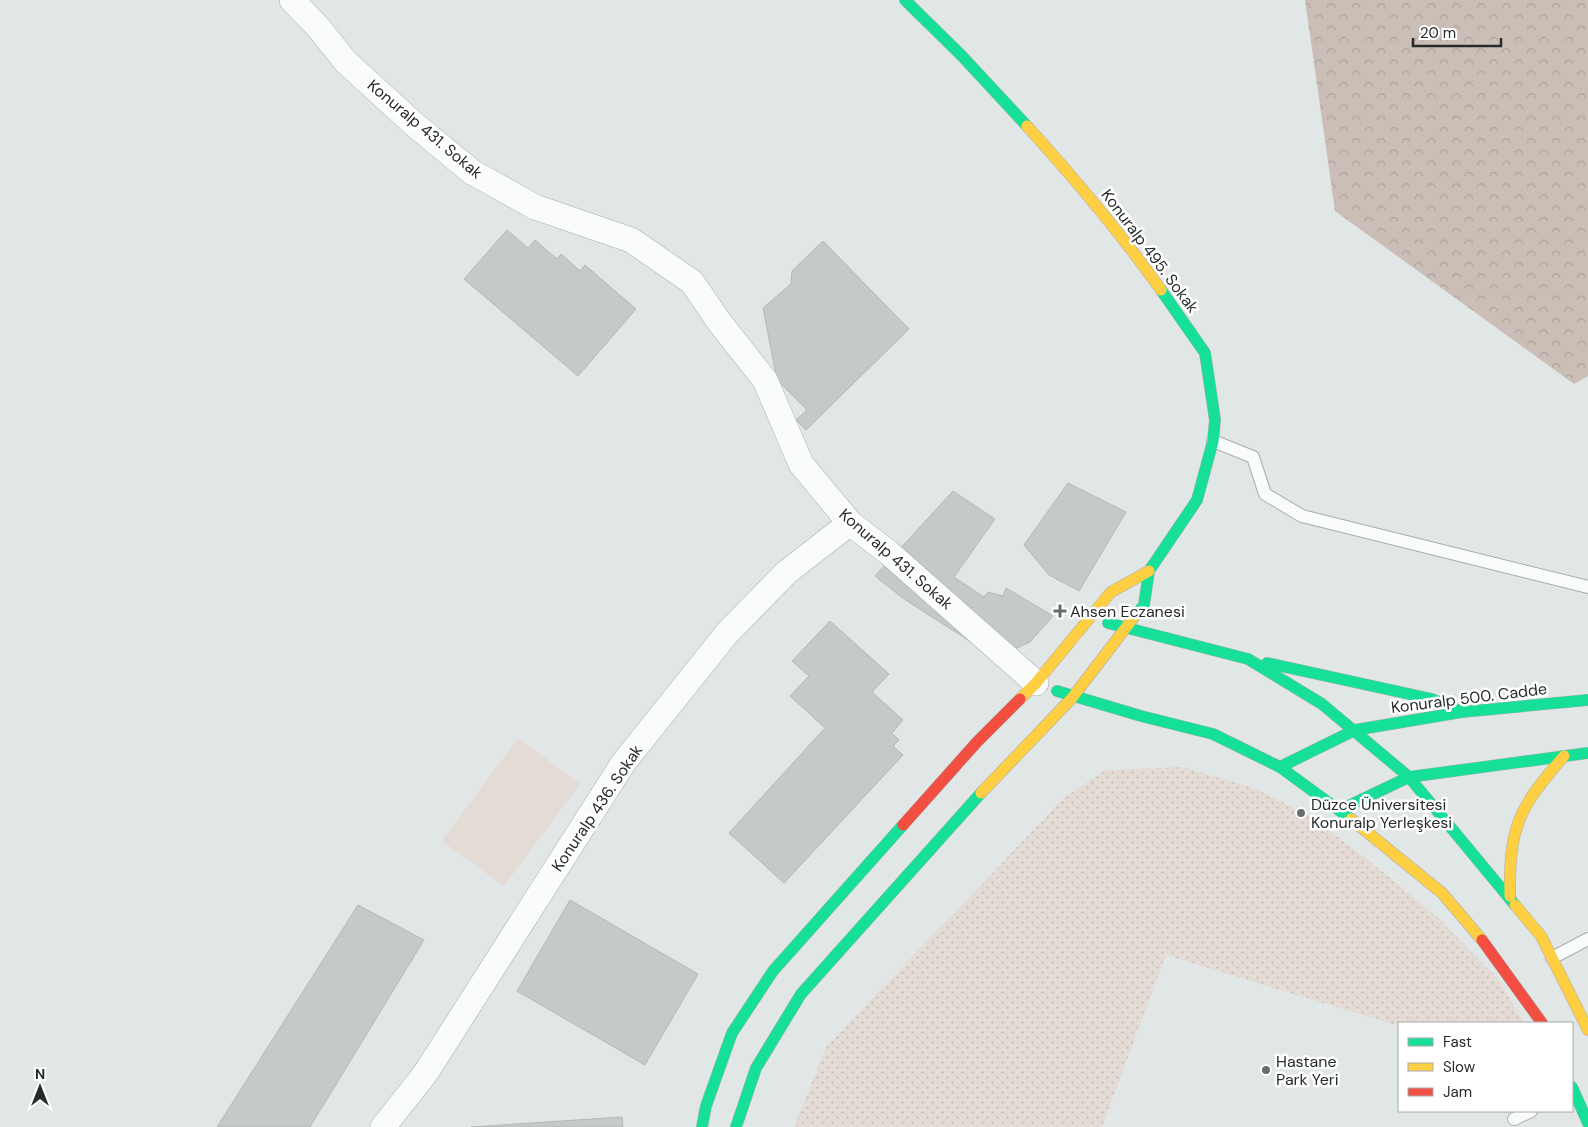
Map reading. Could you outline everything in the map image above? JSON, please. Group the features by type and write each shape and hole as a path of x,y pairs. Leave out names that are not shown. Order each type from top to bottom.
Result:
{"main road":[{"name":"Konuralp 495. Sokak","path":"905,0 962,56 1065,168 1142,262 1205,353 1214,420 1213,441 1197,500 1149,571"},
{"path":"702,1127 706,1106 732,1033 773,971 977,742 1036,683 1111,592 1149,571"},
{"path":"736,1127 756,1068 801,994 1007,764 1072,698 1123,629 1144,605 1149,571"},
{"path":"1090,617 1123,629 1248,659 1432,699 1462,712"},
{"path":"1248,659 1322,704 1409,777 1510,896 1541,936 1588,1030"},
{"path":"1036,683 1072,698 1213,734 1280,767 1340,810 1442,893 1490,949 1541,1022"},
{"name":"Konuralp 500. Cadde","path":"1280,767 1355,730 1462,712 1588,700"},
{"path":"1340,810 1409,777 1588,753"},
{"path":"1510,896 1509,862 1515,829 1530,796 1564,756"},
{"path":"1573,1091 1588,1123"}],"street":[{"name":"Konuralp 431. Sokak","path":"292,0 318,27 346,62 415,125 472,172 535,207 631,240 692,282 720,323 765,380 800,464 850,523 889,554 1036,683"},
{"name":"Konuralp 436. Sokak","path":"383,1127 425,1074 624,762 728,632 787,572 850,523"}],"lane":[{"path":"1213,441 1253,457 1265,494 1302,516 1588,587"},
{"path":"1552,958 1588,940"},
{"path":"1514,1119 1529,1112"}],"shaded area":[{"path":"518,738 580,784 504,886 442,841"},
{"path":"1183,767 1256,789 1308,815 1371,862 1436,916 1499,980 1523,1022 1398,1022 1398,1026 1166,955 1102,1127 794,1127 826,1047 1064,798 1105,770"}],"green space":[{"path":"1305,0 1588,0 1588,376 1574,384 1335,211"}],"building":[{"path":"507,230 528,248 535,240 557,259 561,254 580,271 585,265 636,309 578,376 464,279"},
{"path":"823,241 909,329 806,430 796,420 807,410 777,380 763,308 791,284 792,271"},
{"path":"1068,483 1126,512 1079,591 1049,575 1024,545"},
{"path":"953,491 995,519 954,577 984,597 988,592 1003,596 1006,588 1053,616 1030,642 1017,648 979,647 904,599 875,576"},
{"path":"830,621 889,674 872,692 903,720 892,733 899,740 893,746 903,755 784,883 729,833 825,728 790,696 809,676 792,661"},
{"path":"570,900 698,974 645,1065 517,991"},
{"path":"358,905 424,940 310,1127 217,1127"},
{"path":"622,1117 623,1127 471,1127"}],"traffic: fast":[{"path":"905,0 962,56 1027,126"},
{"path":"1134,617 1144,605 1149,571 1197,500 1213,441 1215,420 1205,353 1161,290"},
{"path":"1108,623 1248,659 1322,704 1409,777 1515,905"},
{"path":"1267,663 1432,699 1462,712"},
{"path":"1057,691 1141,716 1213,734 1280,767 1351,819"},
{"path":"1280,767 1355,730 1462,712 1588,700"},
{"path":"1340,810 1409,777 1588,753"},
{"path":"736,1127 756,1068 801,994 981,793"},
{"path":"702,1127 706,1106 732,1033 773,971 903,825"},
{"path":"1573,1089 1588,1123"}],"traffic: slow":[{"path":"1027,126 1096,206 1161,290"},
{"path":"1020,699 1036,683 1111,592 1149,571"},
{"path":"981,793 1072,698 1134,617"},
{"path":"1510,896 1512,851 1520,819 1536,790 1564,756"},
{"path":"1351,819 1442,893 1482,940"},
{"path":"1515,905 1541,936 1588,1030"}],"traffic: jam":[{"path":"903,825 977,742 1020,699"},
{"path":"1482,940 1541,1022"}],"place":[{"name":"Ahsen Eczanesi","path":"1060,611"},
{"name":"Düzce Üniversitesi Konuralp Yerleşkesi","path":"1301,813"},
{"name":"Hastane Park Yeri","path":"1266,1070"}]}
